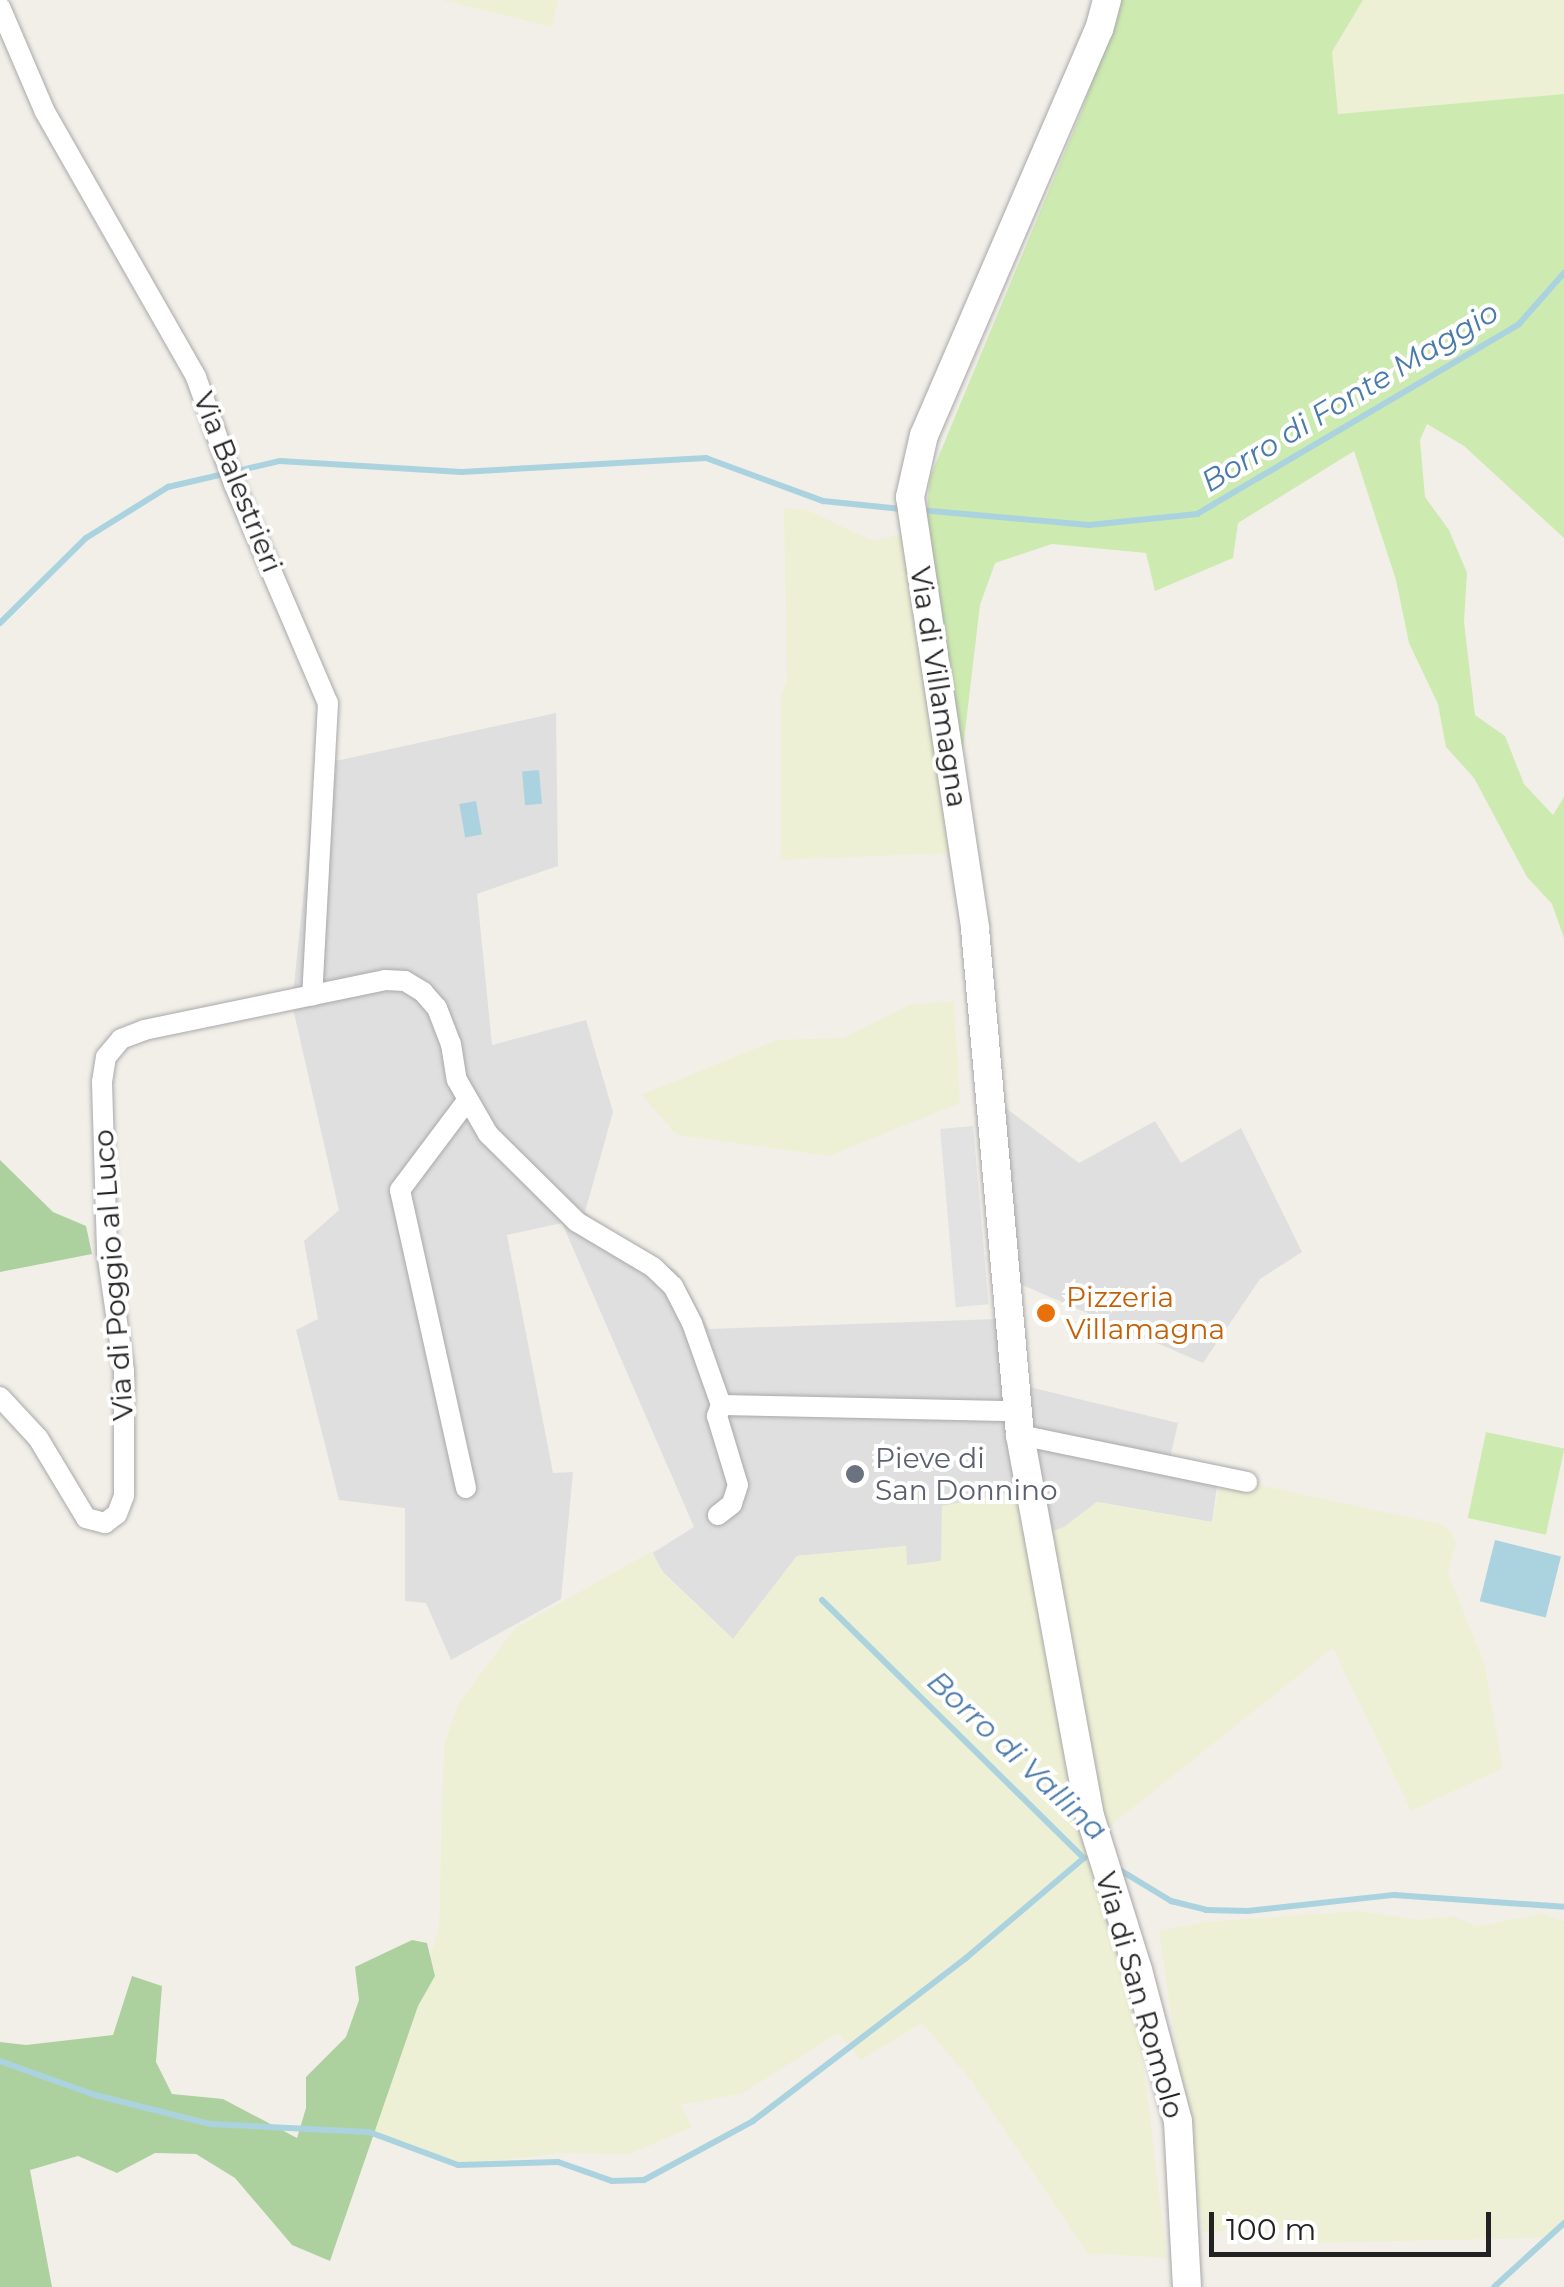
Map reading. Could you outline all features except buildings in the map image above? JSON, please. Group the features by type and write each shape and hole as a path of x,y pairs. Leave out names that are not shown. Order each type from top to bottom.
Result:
{"street":[{"name":"Via di Villamagna","path":"1018,1423 975,929 910,508 924,435 1099,29 1107,0"},
{"name":"Via Balestrieri","path":"0,8 45,112 196,377 234,484 328,703 312,996"},
{"name":"Via di Poggio al Luco","path":"0,1397 38,1438 86,1518 105,1524 117,1514 124,1496 124,1371 107,1251 102,1082 106,1057 121,1039 144,1030 385,980 405,981 423,992 437,1008 466,1102 488,1134 577,1222 652,1267 672,1286 692,1322 721,1405 717,1416 738,1486 732,1504 718,1515"},
{"path":"466,1102 400,1190 466,1488"},
{"path":"721,1405 1018,1423 1247,1482"},
{"name":"Via di San Romolo","path":"1018,1423 1051,1623 1103,1864 1138,1970 1178,2121 1187,2287"}],"shaded area":[{"path":"556,713 558,866 477,894 492,1045 586,1020 613,1112 585,1212 600,1226 677,1271 709,1329 997,1319 979,1088 1079,1163 1155,1121 1181,1163 1241,1128 1302,1252 1260,1279 1203,1363 1013,1281 1021,1385 1178,1423 1169,1462 1219,1471 1212,1522 1097,1502 1064,1528 1023,1541 943,1506 942,1561 906,1566 906,1546 797,1556 733,1639 663,1572 651,1554 694,1527 562,1223 507,1235 553,1473 573,1472 561,1599 451,1660 426,1603 405,1601 405,1508 339,1500 296,1330 318,1319 304,1241 339,1210 292,1004 317,765"},
{"path":"973,1126 989,1304 956,1307 940,1129"}],"green space":[{"path":"441,0 558,0 552,27"},
{"path":"1120,0 1363,0 1332,52 1338,114 1564,94 1564,538 1464,446 1427,424 1420,440 1425,497 1449,530 1467,573 1464,622 1475,715 1505,736 1524,784 1553,815 1564,797 1564,938 1552,904 1527,877 1474,778 1446,747 1438,704 1409,643 1396,580 1354,451 1238,523 1233,558 1155,591 1146,553 1052,544 995,563 980,605 962,757 925,531 930,477 1081,113"},
{"path":"1363,0 1564,0 1564,94 1338,114 1332,52"},
{"path":"784,508 805,509 873,541 902,534 929,678 952,853 781,860 781,696 787,680"},
{"path":"954,1001 960,1103 829,1156 677,1135 641,1095 776,1040 843,1038 909,1005"},
{"path":"0,1160 53,1212 86,1226 92,1254 0,1272"},
{"path":"1486,1432 1564,1449 1546,1535 1468,1518"},
{"path":"1221,1477 1441,1524 1451,1531 1456,1543 1448,1573 1484,1662 1503,1768 1411,1811 1333,1648 1085,1846 1139,2028 1167,2258 1087,2253 972,2082 922,2023 861,2060 838,2033 743,2093 681,2105 692,2127 629,2154 563,2153 458,2165 369,2132 418,2006 435,1976 429,1962 439,1926 444,1745 458,1704 514,1629 652,1551 663,1573 733,1639 797,1556 906,1546 907,1565 941,1561 942,1506 1020,1491 1024,1541 1064,1527 1097,1502 1212,1522"},
{"path":"1359,1911 1419,1920 1452,1916 1477,1926 1542,1914 1564,1921 1564,2223 1548,2238 1297,2243 1280,2229 1249,2220 1230,2230 1203,2233 1159,1931 1203,1922"},
{"path":"412,1940 427,1943 435,1976 418,2006 330,2261 292,2245 235,2178 196,2154 155,2153 117,2173 78,2156 30,2170 52,2287 0,2287 0,2042 26,2045 113,2035 132,1976 162,1986 156,2062 172,2094 223,2099 297,2138 306,2108 306,2077 346,2037 359,2000 355,1967"}],"water":[{"path":"539,770 542,804 525,805 522,771"},
{"path":"476,801 482,834 465,837 459,804"},
{"path":"1495,1540 1561,1556 1546,1618 1480,1601"}],"waterway":[{"name":"Borro di Fonte Maggio","path":"920,510 1089,525 1197,514 1519,324 1564,273"},
{"name":"Borro di Fonte Maggio","path":"0,623 86,538 168,487 280,461 462,472 706,458 823,501 902,509"},
{"name":"Borro di Vallina","path":"822,1600 1084,1858"},
{"path":"0,2061 95,2095 210,2124 369,2132 458,2165 558,2162 612,2181 644,2180 753,2121 966,1958 1084,1858"},
{"name":"Borro di Vallina","path":"1115,1867 1171,1901 1206,1910 1248,1911 1394,1895 1564,1907"},
{"path":"1494,2287 1564,2223"}],"place":[{"name":"Pizzeria Villamagna","path":"1046,1313"},
{"name":"Pieve di San Donnino","path":"855,1474"}]}
